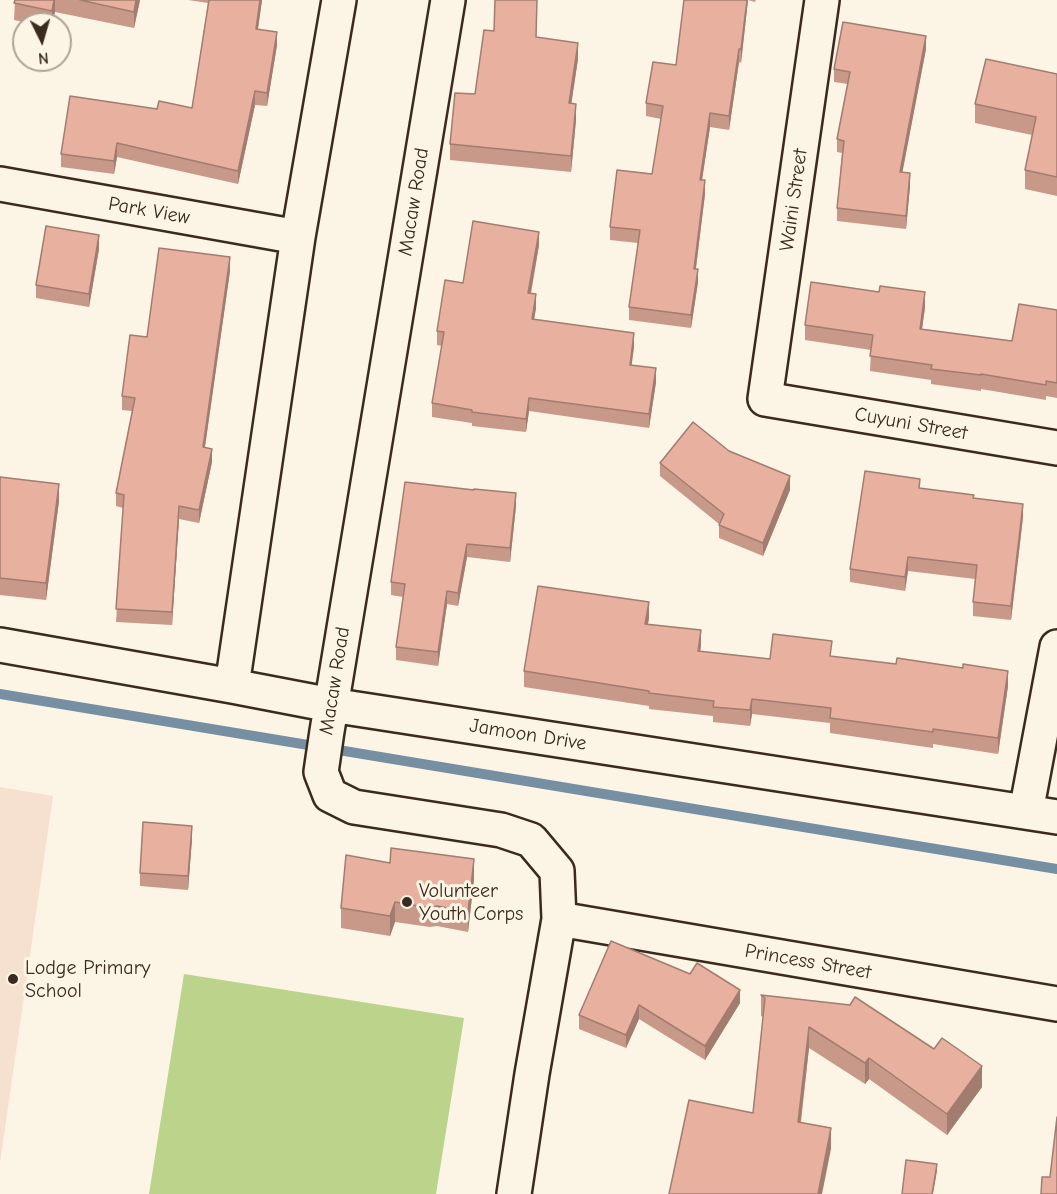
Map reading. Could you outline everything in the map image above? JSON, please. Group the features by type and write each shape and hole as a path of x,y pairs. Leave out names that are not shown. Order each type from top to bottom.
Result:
{"street":[{"path":"232,686 298,237 339,0"},
{"name":"Macaw Road","path":"448,0 321,772 330,795 354,807 501,830 531,840 557,872 559,919 514,1194"},
{"name":"Waini Street","path":"765,399 822,0"},
{"name":"Park View","path":"0,184 298,237"},
{"name":"Cuyuni Street","path":"765,399 1057,448"},
{"name":"Jamoon Drive","path":"0,645 232,686 329,718 1042,814"},
{"path":"1042,814 1057,647"},
{"name":"Princess Street","path":"559,919 1057,1004"}],"shaded area":[{"name":"Lodge Primary School","path":"0,787 53,796 0,1163"}],"green space":[{"path":"184,974 464,1018 436,1194 149,1194"}],"building":[{"path":"15,0 54,0 52,11 14,3"},
{"path":"80,0 136,0 134,12"},
{"path":"209,0 260,0 256,29 277,32 267,93 255,91 238,171 117,143 114,161 61,154 70,96 157,109 159,101 192,108"},
{"path":"495,0 537,0 536,37 578,43 569,103 576,104 571,156 450,144 455,93 475,94 484,30 494,31"},
{"path":"684,0 747,0 729,116 710,113 700,180 705,180 694,269 698,269 691,315 629,307 640,230 610,227 617,170 652,174 663,106 646,103 653,62 676,65"},
{"path":"843,22 926,36 900,172 910,173 906,216 837,208 844,141 837,139 850,72 834,69"},
{"path":"986,59 1057,74 1057,177 1025,170 1036,117 975,104"},
{"path":"473,221 539,232 528,293 536,294 532,319 634,333 630,365 656,368 649,414 529,398 526,419 472,412 472,410 432,403 444,332 437,331 445,280 463,283"},
{"path":"46,226 99,235 89,294 36,285"},
{"path":"159,248 230,257 203,447 212,449 199,510 179,506 172,612 116,609 124,495 116,493 135,398 122,396 130,335 147,337"},
{"path":"811,282 879,292 880,286 925,292 920,329 1012,341 1019,304 1057,310 1057,383 1046,381 1046,385 981,374 931,369 932,365 870,356 873,335 805,325"},
{"path":"693,422 729,451 790,476 763,543 719,525 724,514 660,463"},
{"path":"865,471 920,479 919,488 1023,504 1011,606 973,602 977,565 908,557 905,577 850,569"},
{"path":"0,477 59,484 46,583 0,578"},
{"path":"405,482 516,493 510,548 467,544 458,593 447,591 438,652 396,647 405,584 391,582"},
{"path":"538,586 649,602 645,624 701,630 698,651 770,659 773,634 832,641 830,656 896,664 897,658 963,668 963,664 1008,671 998,738 830,718 831,708 752,699 750,710 713,707 714,701 649,693 649,691 524,671"},
{"path":"143,822 192,826 188,876 140,873"},
{"name":"Volunteer Youth Corps","path":"391,848 474,859 468,912 395,902 390,916 341,908 346,855 390,863"},
{"path":"611,941 690,974 697,963 740,990 705,1046 639,1005 626,1035 579,1015"},
{"path":"761,995 850,1005 855,997 934,1049 942,1038 982,1066 947,1114 869,1058 865,1063 809,1027 798,1122 831,1128 818,1194 669,1194 689,1100 753,1113 765,998"},
{"path":"1057,1117 1057,1194 1041,1194 1042,1177 1050,1177"},
{"path":"906,1160 937,1164 932,1194 902,1194"}],"waterway":[{"path":"0,694 1057,869"}],"place":[{"name":"Volunteer Youth Corps","path":"407,902"},
{"name":"Lodge Primary School","path":"13,979"}]}
